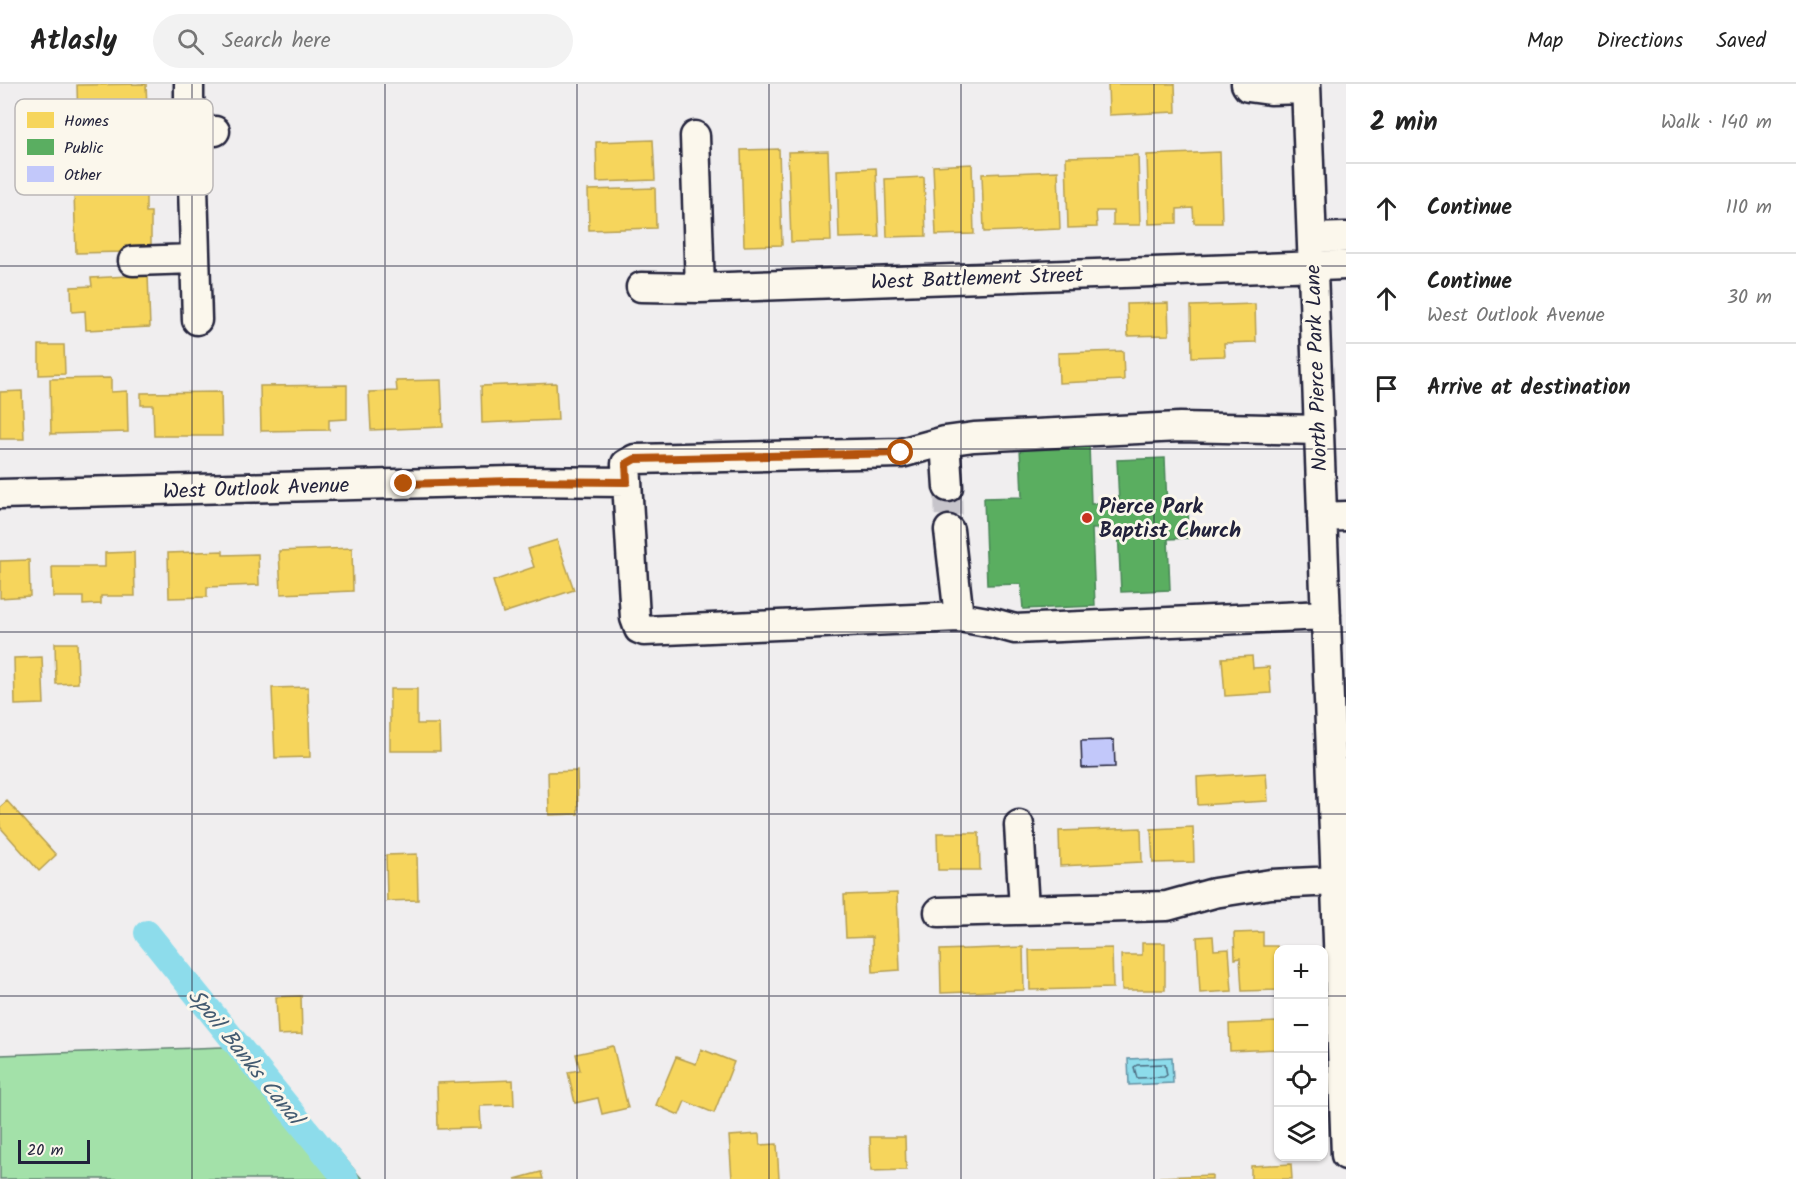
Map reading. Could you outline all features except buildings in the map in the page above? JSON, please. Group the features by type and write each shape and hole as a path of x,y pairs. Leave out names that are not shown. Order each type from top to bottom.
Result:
{"street":[{"path":"189,84 190,99"},
{"path":"1246,84 1248,87 1270,90 1306,86"},
{"name":"North Pierce Park Lane","path":"1306,86 1319,430 1334,516 1326,615 1337,684 1335,881 1346,1155"},
{"path":"695,136 700,288"},
{"path":"193,195 196,320"},
{"path":"1312,251 1346,237"},
{"path":"1312,251 1346,265"},
{"name":"West Battlement Street","path":"641,287 700,288 1312,251"},
{"path":"133,261 195,259"},
{"path":"1319,430 1180,427 974,437 945,441 901,453 635,459 626,464 635,618 639,629 644,631 959,617 1015,629 1326,615"},
{"path":"945,441 948,487"},
{"name":"West Outlook Avenue","path":"0,494 512,481 627,482"},
{"path":"950,530 959,617"},
{"path":"1019,825 1024,909"},
{"path":"939,912 1167,906 1214,892 1259,885 1335,881"}],"green space":[{"path":"251,1046 362,1179 0,1179 0,1055"}],"water":[{"path":"1172,1057 1173,1083 1129,1085 1128,1059"}],"waterway":[{"name":"Spoil Banks Canal","path":"147,933 346,1179"}],"tunnel":[{"path":"948,487 949,530"}],"place":[{"name":"Pierce Park Baptist Church","path":"1087,518"}],"route":[{"path":"404,484 512,481 627,482 626,464 635,459 901,453"}]}
